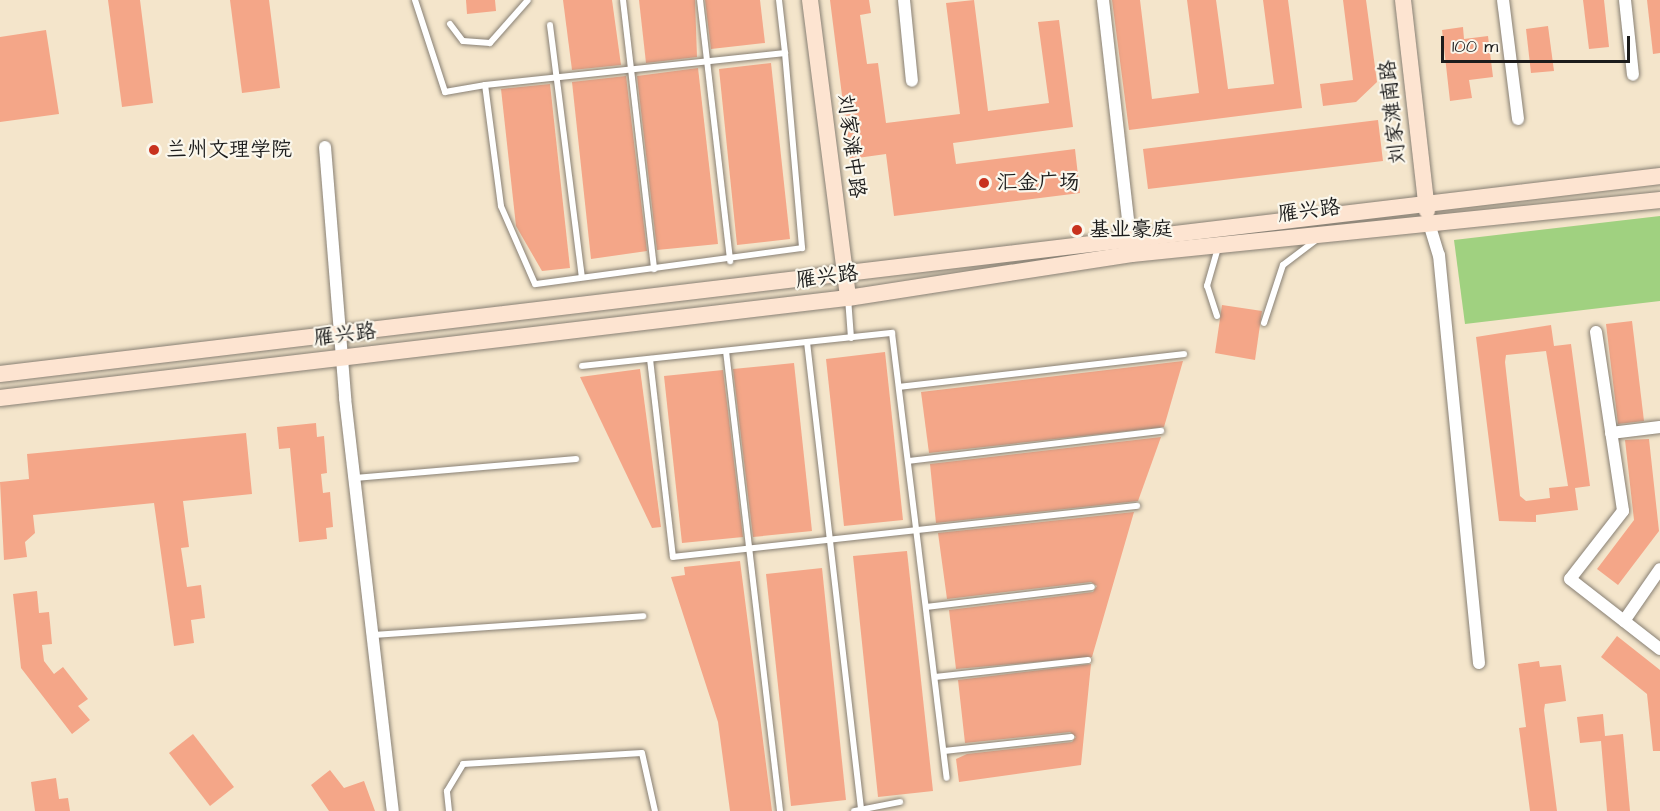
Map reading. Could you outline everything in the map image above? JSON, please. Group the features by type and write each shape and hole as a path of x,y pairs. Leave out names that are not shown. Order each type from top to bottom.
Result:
{"main road":[{"name":"刘家滩中路","path":"810,0 848,298"},
{"name":"刘家滩南路","path":"1403,0 1428,220"},
{"name":"雁兴路","path":"0,398 848,298 1131,246 1426,200 1660,176"},
{"name":"雁兴路","path":"0,374 845,273 1131,246 1220,244 1428,220 1660,200"}],"street":[{"path":"904,0 912,81"},
{"path":"1103,0 1131,246"},
{"path":"1503,0 1518,119"},
{"path":"1625,0 1634,75"},
{"path":"325,147 354,478 393,811"},
{"path":"1428,220 1439,255 1479,663"},
{"path":"1596,332 1623,511 1570,579 1660,649"},
{"path":"1611,433 1660,427"},
{"path":"1624,621 1660,569"}],"lane":[{"path":"416,0 445,92 785,53"},
{"path":"450,24 462,41 490,44 528,0"},
{"path":"624,0 654,269"},
{"path":"700,0 730,261"},
{"path":"485,86 501,206 535,284 730,261 801,248 779,0"},
{"path":"550,26 582,277"},
{"path":"1263,323 1282,265 1331,231"},
{"path":"1217,316 1207,286 1220,244"},
{"path":"848,298 850,338"},
{"path":"582,366 892,333 947,778"},
{"path":"807,342 830,539 857,810 900,802"},
{"path":"726,351 780,811"},
{"path":"899,387 1184,354"},
{"path":"650,359 673,557 1137,506"},
{"path":"908,461 1161,431"},
{"path":"354,478 576,459"},
{"path":"926,607 1092,587"},
{"path":"372,636 643,615"},
{"path":"934,677 1088,660"},
{"path":"944,751 1071,738"},
{"path":"449,811 447,791 463,764 642,753 655,811"}],"green space":[{"path":"1660,216 1660,301 1465,324 1454,240"}],"building":[{"path":"108,0 140,0 153,103 122,107"},
{"path":"230,0 269,0 280,88 242,93"},
{"path":"466,0 495,0 496,11 467,14"},
{"path":"563,0 612,0 621,65 572,70"},
{"path":"639,0 695,0 697,57 646,63"},
{"path":"705,0 760,0 765,43 711,49"},
{"path":"830,0 869,0 871,13 860,15 867,64 878,63 886,123 960,114 946,3 974,0 988,111 1049,103 1038,22 1059,20 1073,127 953,143 956,164 1075,149 1080,193 894,216 886,154 850,159"},
{"path":"1112,0 1140,0 1152,99 1199,93 1187,0 1216,0 1228,89 1274,84 1263,0 1288,0 1302,108 1129,130"},
{"path":"1343,0 1366,0 1377,82 1356,102 1323,106 1320,84 1353,80"},
{"path":"1583,0 1604,0 1609,47 1589,49"},
{"path":"1647,0 1660,0 1660,53 1653,54"},
{"path":"1548,26 1554,71 1531,73 1526,29"},
{"path":"1463,27 1464,39 1488,36 1493,77 1469,80 1472,98 1450,101 1442,30"},
{"path":"46,30 59,114 0,122 0,37"},
{"path":"771,63 790,239 737,245 719,69"},
{"path":"698,68 718,244 657,250 637,76"},
{"path":"626,76 647,251 591,259 572,82"},
{"path":"550,84 570,268 542,271 516,226 501,89"},
{"path":"1378,120 1383,161 1148,189 1143,149"},
{"path":"1222,305 1262,311 1255,360 1215,353"},
{"path":"1632,321 1644,421 1618,424 1606,324"},
{"path":"1551,325 1554,346 1571,344 1590,486 1575,488 1578,510 1536,515 1536,522 1499,521 1476,337","holes":["1546,351 1568,486 1549,488 1550,498 1526,501 1520,496 1506,355"]},
{"path":"885,352 903,520 844,526 826,359"},
{"path":"1183,361 1164,427 929,453 921,392"},
{"path":"794,363 812,531 753,537 733,369"},
{"path":"640,369 661,527 652,528 580,377"},
{"path":"723,370 743,537 682,543 664,376"},
{"path":"316,423 317,437 324,436 327,473 321,474 323,493 330,492 333,527 326,528 327,539 299,542 290,448 279,449 277,427"},
{"path":"246,433 252,494 183,501 189,547 181,548 187,587 201,585 205,618 191,620 194,643 174,646 154,503 33,515 35,533 25,542 27,557 4,560 0,482 29,479 27,454"},
{"path":"1161,437 1138,501 936,523 930,464"},
{"path":"1649,439 1659,531 1618,585 1597,569 1634,520 1625,440"},
{"path":"1134,512 1092,657 956,669 949,610 1093,592 1097,586 1091,582 947,599 938,533"},
{"path":"907,551 933,791 878,797 853,556"},
{"path":"740,561 772,811 730,811 718,722 671,577 685,575 684,567"},
{"path":"822,568 846,800 791,806 766,574"},
{"path":"37,591 39,613 49,612 52,644 42,645 44,661 54,674 63,667 88,699 78,706 90,720 72,734 21,668 13,594"},
{"path":"1617,636 1660,670 1660,751 1653,751 1647,694 1601,657"},
{"path":"1539,661 1540,667 1561,665 1566,701 1545,704 1544,710 1557,811 1530,811 1519,728 1526,727 1518,664"},
{"path":"1091,664 1081,765 959,782 956,759 967,754 1072,742 1076,737 1070,732 965,743 958,680"},
{"path":"1603,714 1605,736 1623,734 1630,811 1607,811 1601,741 1580,743 1577,717"},
{"path":"193,734 234,787 210,806 169,753"},
{"path":"330,770 344,788 364,781 375,811 329,811 311,785"},
{"path":"56,778 59,799 68,798 70,811 35,811 31,782"}],"place":[{"name":"兰州文理学院","path":"154,150"},
{"name":"汇金广场","path":"984,183"},
{"name":"基业豪庭","path":"1077,230"}]}
